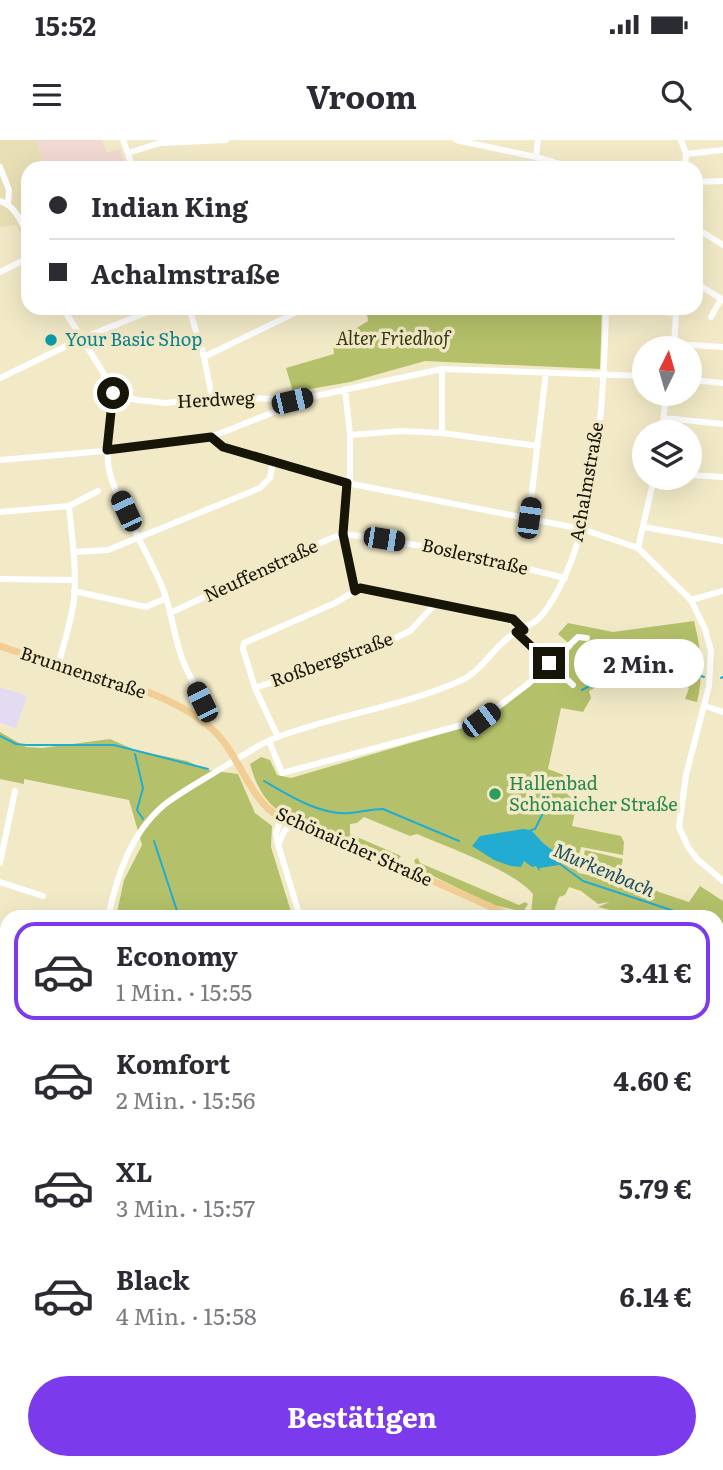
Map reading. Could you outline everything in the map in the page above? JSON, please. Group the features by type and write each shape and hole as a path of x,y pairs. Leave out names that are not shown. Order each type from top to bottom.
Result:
{"main road":[{"name":"Brunnenstraße","path":"0,646 141,690 202,721"},
{"name":"Schönaicher Straße","path":"202,721 219,736 256,796 281,819 498,910"}],"street":[{"path":"123,140 131,161"},
{"path":"128,153 160,143 226,140"},
{"path":"456,140 549,161"},
{"path":"536,157 538,140"},
{"path":"681,140 686,161"},
{"path":"686,155 723,150"},
{"path":"0,167 9,190 4,202 14,210 21,223"},
{"path":"703,182 723,181"},
{"path":"703,232 723,245"},
{"path":"0,272 21,262"},
{"path":"703,288 722,300 711,317"},
{"path":"67,315 108,380 113,393 107,450 111,478 166,598 183,661 202,702 202,721"},
{"path":"0,378 81,339 141,315"},
{"path":"191,315 204,357 212,397"},
{"path":"204,357 291,315"},
{"name":"Achalmstraße","path":"524,630 538,621 565,578 582,529 595,453 604,375 606,315"},
{"path":"675,336 676,315"},
{"path":"702,347 723,347"},
{"path":"442,369 442,433"},
{"name":"Herdweg","path":"113,393 137,400 166,403 212,397 278,398 292,401 442,369 632,376"},
{"path":"529,518 546,372"},
{"path":"702,381 723,383"},
{"path":"345,389 350,435 349,483 343,534 355,591"},
{"path":"0,460 211,437 279,410 292,401"},
{"path":"665,406 664,418 723,424"},
{"path":"110,431 116,444 131,447"},
{"path":"350,435 401,431 442,433 538,446"},
{"path":"211,437 223,447 349,483 582,529 638,548 691,600 700,615 711,651 709,686 686,775 679,827 696,859 723,881"},
{"path":"75,552 108,550 260,488 270,478 273,462"},
{"path":"702,476 723,477"},
{"path":"638,548 652,490"},
{"path":"0,512 69,506 97,491"},
{"path":"58,665 74,591 75,552 69,506"},
{"path":"644,527 723,541"},
{"name":"Boslerstraße","path":"343,534 465,553 565,578"},
{"name":"Neuffenstraße","path":"170,613 343,534"},
{"path":"0,579 74,580"},
{"path":"278,737 255,688 243,649 244,643 335,603 360,588 513,619 524,630"},
{"path":"74,591 146,607 166,598"},
{"path":"691,600 723,591"},
{"name":"Roßbergstraße","path":"255,688 383,644 410,631 437,602"},
{"path":"110,910 119,872 132,844 164,806 278,737 462,681 516,632 524,630"},
{"path":"516,632 573,685"},
{"path":"269,741 282,773 481,720 528,684 578,637 587,638"},
{"path":"705,706 723,712"},
{"path":"0,863 15,791"},
{"path":"281,819 276,833 278,845 298,910"},
{"path":"278,845 285,830 294,825"},
{"path":"0,882 43,896"}],"shaded area":[{"path":"0,140 36,140 43,161 21,161 21,234 16,225 0,227"},
{"path":"36,140 102,140 107,153 120,149 124,161 43,161"},
{"path":"0,687 27,696 16,728 0,723"}],"green space":[{"name":"Alter Friedhof","path":"367,315 602,315 600,369 425,361 350,382 293,392 286,368 334,354 333,343 368,321"},
{"path":"694,621 701,661 697,702 685,699 689,688 671,675 627,670 589,691 591,698 583,712 561,708 548,769 572,778 567,794 577,802 572,826 621,836 624,842 623,855 581,847 576,870 624,885 628,877 659,892 689,902 700,886 723,901 723,910 610,910 598,907 610,902 598,904 581,891 569,887 565,895 559,897 554,910 531,910 533,894 524,885 479,860 417,834 410,836 364,817 357,823 350,824 350,834 401,856 397,861 282,813 263,795 256,781 250,764 261,757 270,760 277,775 291,778 482,722 542,672 543,675 573,647 558,634 568,623 613,632"},
{"path":"0,732 26,747 42,748 110,739 135,750 187,761 207,770 238,774 255,813 272,826 271,847 290,910 118,910 124,880 142,845 129,800 24,779 24,784 0,779"},
{"path":"585,850 623,859 618,879 580,870"},
{"path":"418,858 420,863 519,905 525,902 528,904 524,910 515,910 490,904 417,868 414,860"}],"water":[{"path":"531,830 555,852 559,865 540,868 539,871 536,866 532,867 524,861 521,867 511,866 494,860 472,846 480,836"}],"waterway":[{"path":"582,690 630,664 670,665 704,677"},
{"name":"Murkenbach","path":"0,736 16,744 26,745 114,745 208,769"},
{"path":"135,754 143,788 137,810 143,819"},
{"name":"Murkenbach","path":"264,781 316,808 339,813 383,809 459,841"},
{"path":"531,830 535,829 546,807 542,796 543,785"},
{"path":"154,841 177,910"},
{"name":"Murkenbach","path":"560,864 583,881 671,910"}],"place":[{"name":"Your Basic Shop","path":"51,340"},
{"name":"Hallenbad Schönaicher Straße","path":"495,794"}],"route":[{"path":"113,393 107,450 211,437 223,447 347,483 343,534 355,591 360,588 513,619 524,630 516,632 549,663"}]}
